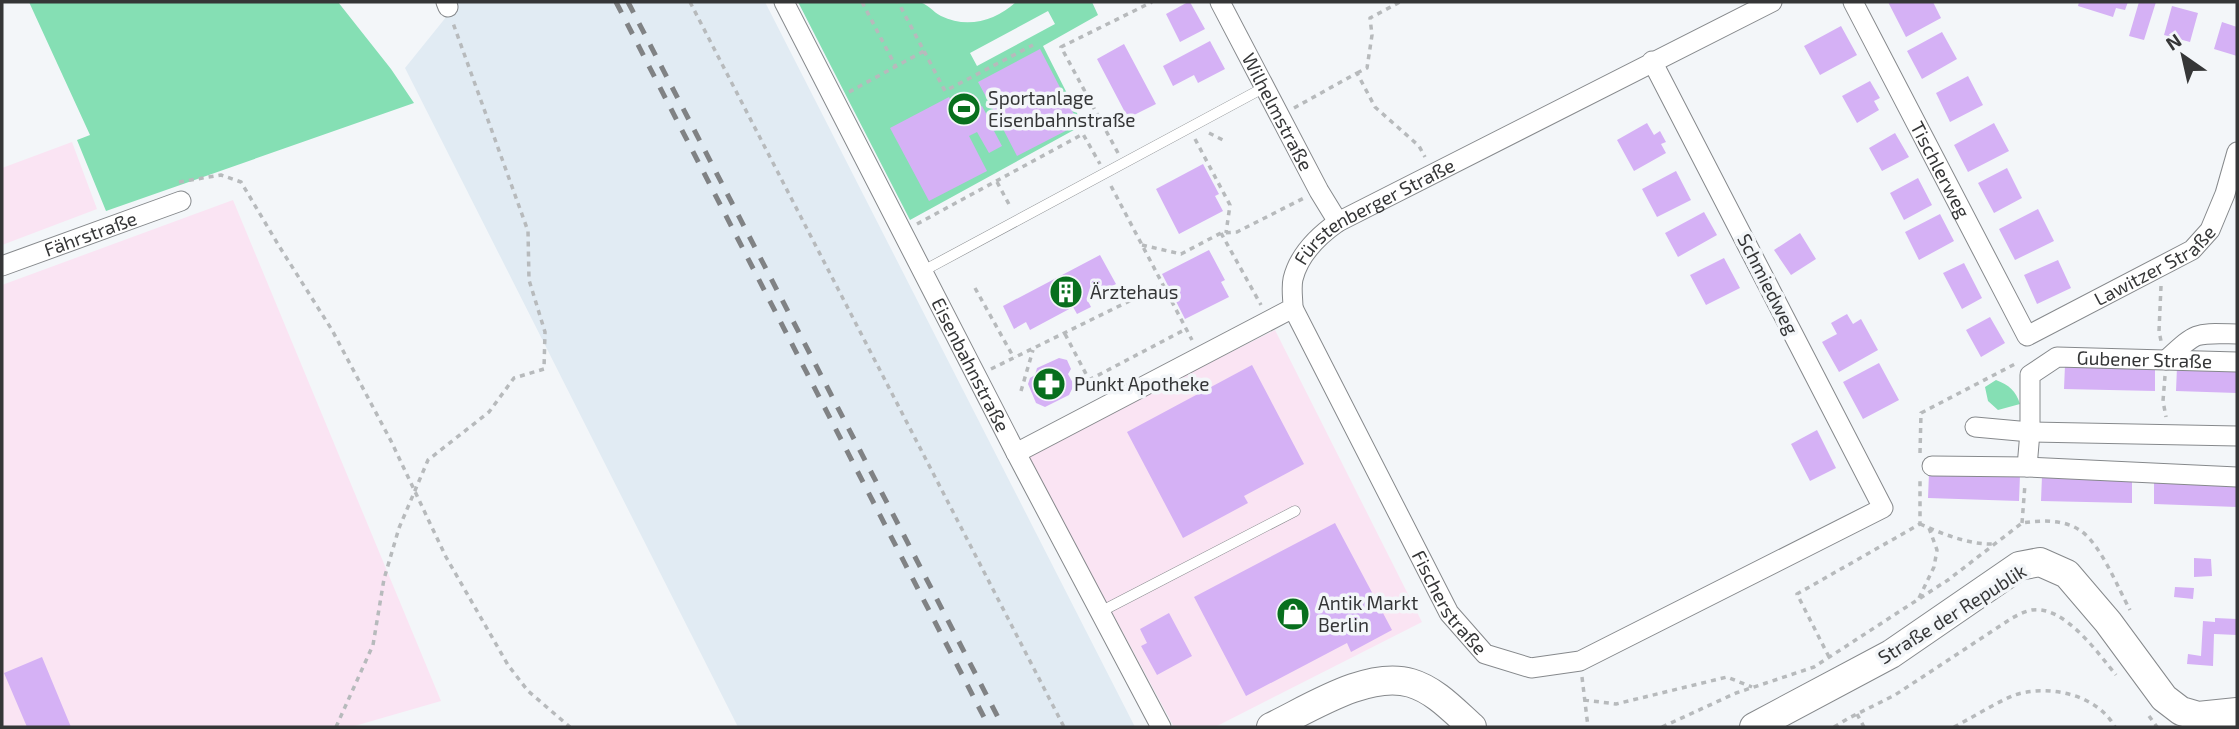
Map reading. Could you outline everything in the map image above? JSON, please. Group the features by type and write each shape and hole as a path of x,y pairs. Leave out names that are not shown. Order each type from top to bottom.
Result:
{"main road":[{"name":"Straße der Republik","path":"1754,727 1891,654 2020,566 2040,562 2067,574 2183,719 2237,712"},
{"path":"1270,727 1376,681 1411,683 1440,699 1472,727"}],"street":[{"name":"Eisenbahnstraße","path":"784,2 1016,453 1161,727"},
{"name":"Wilhelmstraße","path":"1220,2 1338,222"},
{"name":"Tischlerweg","path":"1853,2 2027,337"},
{"name":"Fürstenberger Straße","path":"1293,308 1293,279 1306,252 1318,236 1338,222 1765,3"},
{"name":"Schmiedweg","path":"1652,61 1884,508"},
{"name":"Lawitzer Straße","path":"2027,337 2192,250 2210,230 2234,177 2237,152"},
{"name":"Fährstraße","path":"2,266 178,193"},
{"name":"Fischerstraße","path":"1293,308 1449,613 1485,654 1531,668 1580,661 1884,508"},
{"path":"1016,453 1293,308"},
{"path":"2166,360 2198,333 2237,334"},
{"name":"Gubener Straße","path":"2027,467 2030,375 2057,357 2237,362"},
{"path":"1975,427 2030,432 2237,436"},
{"path":"1924,462 2237,477"}],"lane":[{"path":"923,271 1265,87"},
{"path":"1100,612 1295,511"}],"path":[{"path":"690,2 1064,727"},
{"path":"862,2 896,66"},
{"path":"898,2 945,91 1033,45"},
{"path":"1123,163 1061,47 1152,2"},
{"path":"1280,116 1367,68 1372,35 1370,18 1400,2"},
{"path":"336,727 373,645 384,579 399,528 428,460 489,412 514,378 544,369 545,332 529,279 528,231 447,4"},
{"path":"834,99 924,51"},
{"path":"1357,74 1375,107 1419,146 1433,172"},
{"path":"1189,128 1230,205 1224,233 1269,320"},
{"path":"902,232 1083,134 1201,356"},
{"path":"178,193 185,180 220,175 242,182 332,330 446,557 508,665 528,691 570,727"},
{"path":"997,182 1017,219"},
{"path":"1142,245 1181,254 1224,233 1237,232 1319,191"},
{"path":"977,375 1162,285"},
{"path":"975,288 1014,358"},
{"path":"1089,380 1186,328"},
{"path":"1065,334 1103,407"},
{"path":"1021,391 1033,350"},
{"path":"1920,524 1924,462 1921,413 2015,364"},
{"path":"2022,523 2024,504"},
{"path":"1920,524 1941,534 1983,544 1995,544"},
{"path":"1829,657 1797,594 1920,524"},
{"path":"1917,600 1934,567 1937,550 1929,528"},
{"path":"1834,727 1895,695 2012,618 2032,610 2045,611 2067,621 2123,684"},
{"path":"1580,661 1588,727"},
{"path":"1584,699 1616,705 1727,677 1754,687"},
{"path":"1954,727 2015,695 2048,691 2089,701 2115,727"},
{"path":"1857,714 1864,727"},
{"path":"2147,714 2157,727"}],"shaded area":[{"path":"454,2 765,2 1135,727 738,727 405,68 455,6"},
{"path":"72,142 97,209 2,245 2,168"},
{"path":"233,200 441,701 351,727 2,727 2,285"},
{"path":"1275,330 1422,622 1215,727 1174,727 1027,455"}],"green space":[{"path":"29,2 338,2 414,103 106,211 77,140 90,135"},
{"name":"Sportanlage Eisenbahnstraße","path":"798,2 918,2 951,20 971,22 999,14 1016,2 1092,2 1098,15 1043,46 1083,125 910,220","holes":["1048,11 1055,24 977,66 970,53"]},
{"path":"1996,380 2011,389 2020,404 1998,410 1988,401 1985,387"}],"building":[{"path":"1188,2 1205,29 1180,42 1166,14"},
{"path":"1888,2 1933,2 1941,18 1906,37"},
{"path":"2079,2 2128,2 2125,10 2116,8 2113,17 2078,6"},
{"path":"2139,2 2156,2 2144,40 2129,36"},
{"path":"2172,6 2198,13 2190,42 2164,35"},
{"path":"2222,22 2237,27 2237,56 2214,49"},
{"path":"1841,26 1857,55 1820,75 1804,46"},
{"path":"1942,32 1957,59 1922,79 1907,51"},
{"path":"1210,41 1225,69 1198,83 1194,75 1173,86 1163,66"},
{"path":"1124,44 1156,104 1128,118 1097,59"},
{"path":"1040,49 1079,124 1017,156 1002,127 994,131 1002,146 989,153 977,132 969,136 987,171 929,201 890,128 949,97 965,126 971,122 967,114 982,106 990,121 997,117 978,82"},
{"path":"1968,76 1983,105 1950,122 1936,93"},
{"path":"1870,81 1880,98 1874,101 1879,110 1857,123 1842,96"},
{"path":"1647,123 1654,135 1660,131 1666,142 1661,144 1666,153 1634,171 1617,140"},
{"path":"1994,123 2009,151 1968,172 1954,145"},
{"path":"1895,133 1909,157 1882,171 1869,148"},
{"path":"1203,164 1219,194 1215,196 1223,211 1179,234 1156,189"},
{"path":"2007,168 2022,198 1994,213 1978,183"},
{"path":"1676,171 1691,200 1657,217 1642,189"},
{"path":"1918,178 1932,205 1904,220 1890,193"},
{"path":"2038,209 2054,241 2015,260 1999,229"},
{"path":"1704,212 1717,235 1678,257 1665,233"},
{"path":"1940,214 1954,241 1919,260 1905,232"},
{"path":"1800,233 1816,259 1791,275 1774,250"},
{"path":"1209,250 1225,280 1221,282 1229,297 1185,319 1162,274"},
{"name":"Ärztehaus","path":"1100,255 1116,284 1087,299 1091,307 1077,314 1073,307 1030,330 1026,322 1014,329 1003,306"},
{"path":"1724,258 1740,288 1706,305 1690,275"},
{"path":"2058,260 2071,288 2037,304 2024,275"},
{"path":"1964,263 1982,298 1962,309 1943,273"},
{"path":"1847,314 1853,324 1861,319 1878,350 1839,372 1822,342 1837,334 1831,323"},
{"path":"1990,317 2005,343 1981,357 1966,330"},
{"path":"1059,358 1067,360 1071,369 1068,374 1074,385 1069,395 1045,407 1036,403 1028,384 1037,368"},
{"path":"1879,363 1899,400 1863,419 1843,382"},
{"path":"1252,365 1304,464 1244,496 1248,503 1183,538 1127,432"},
{"path":"2065,365 2155,366 2155,391 2064,389"},
{"path":"2177,367 2237,368 2237,393 2176,391"},
{"path":"1817,430 1836,468 1810,481 1791,444"},
{"path":"1929,473 2020,475 2019,501 1928,498"},
{"path":"2042,476 2132,479 2132,503 2041,501"},
{"path":"2154,480 2237,482 2237,507 2154,504"},
{"name":"Antik Markt Berlin","path":"1335,523 1392,630 1351,652 1347,643 1246,696 1194,597"},
{"path":"2194,558 2211,559 2212,576 2194,577"},
{"path":"2175,587 2194,588 2193,599 2174,597"},
{"path":"1169,613 1192,656 1157,675 1141,646 1147,643 1140,629"},
{"path":"2215,618 2237,619 2237,635 2214,634 2213,666 2187,664 2188,654 2201,656 2203,621 2215,622"},
{"path":"42,657 71,727 27,727 4,673"}],"railway":[{"path":"616,2 989,727"},
{"path":"628,2 1003,727"}],"place":[{"name":"Sportanlage Eisenbahnstraße","path":"964,109"},
{"name":"Ärztehaus","path":"1066,292"},
{"name":"Punkt Apotheke","path":"1049,384"},
{"name":"Antik Markt Berlin","path":"1293,614"}]}
